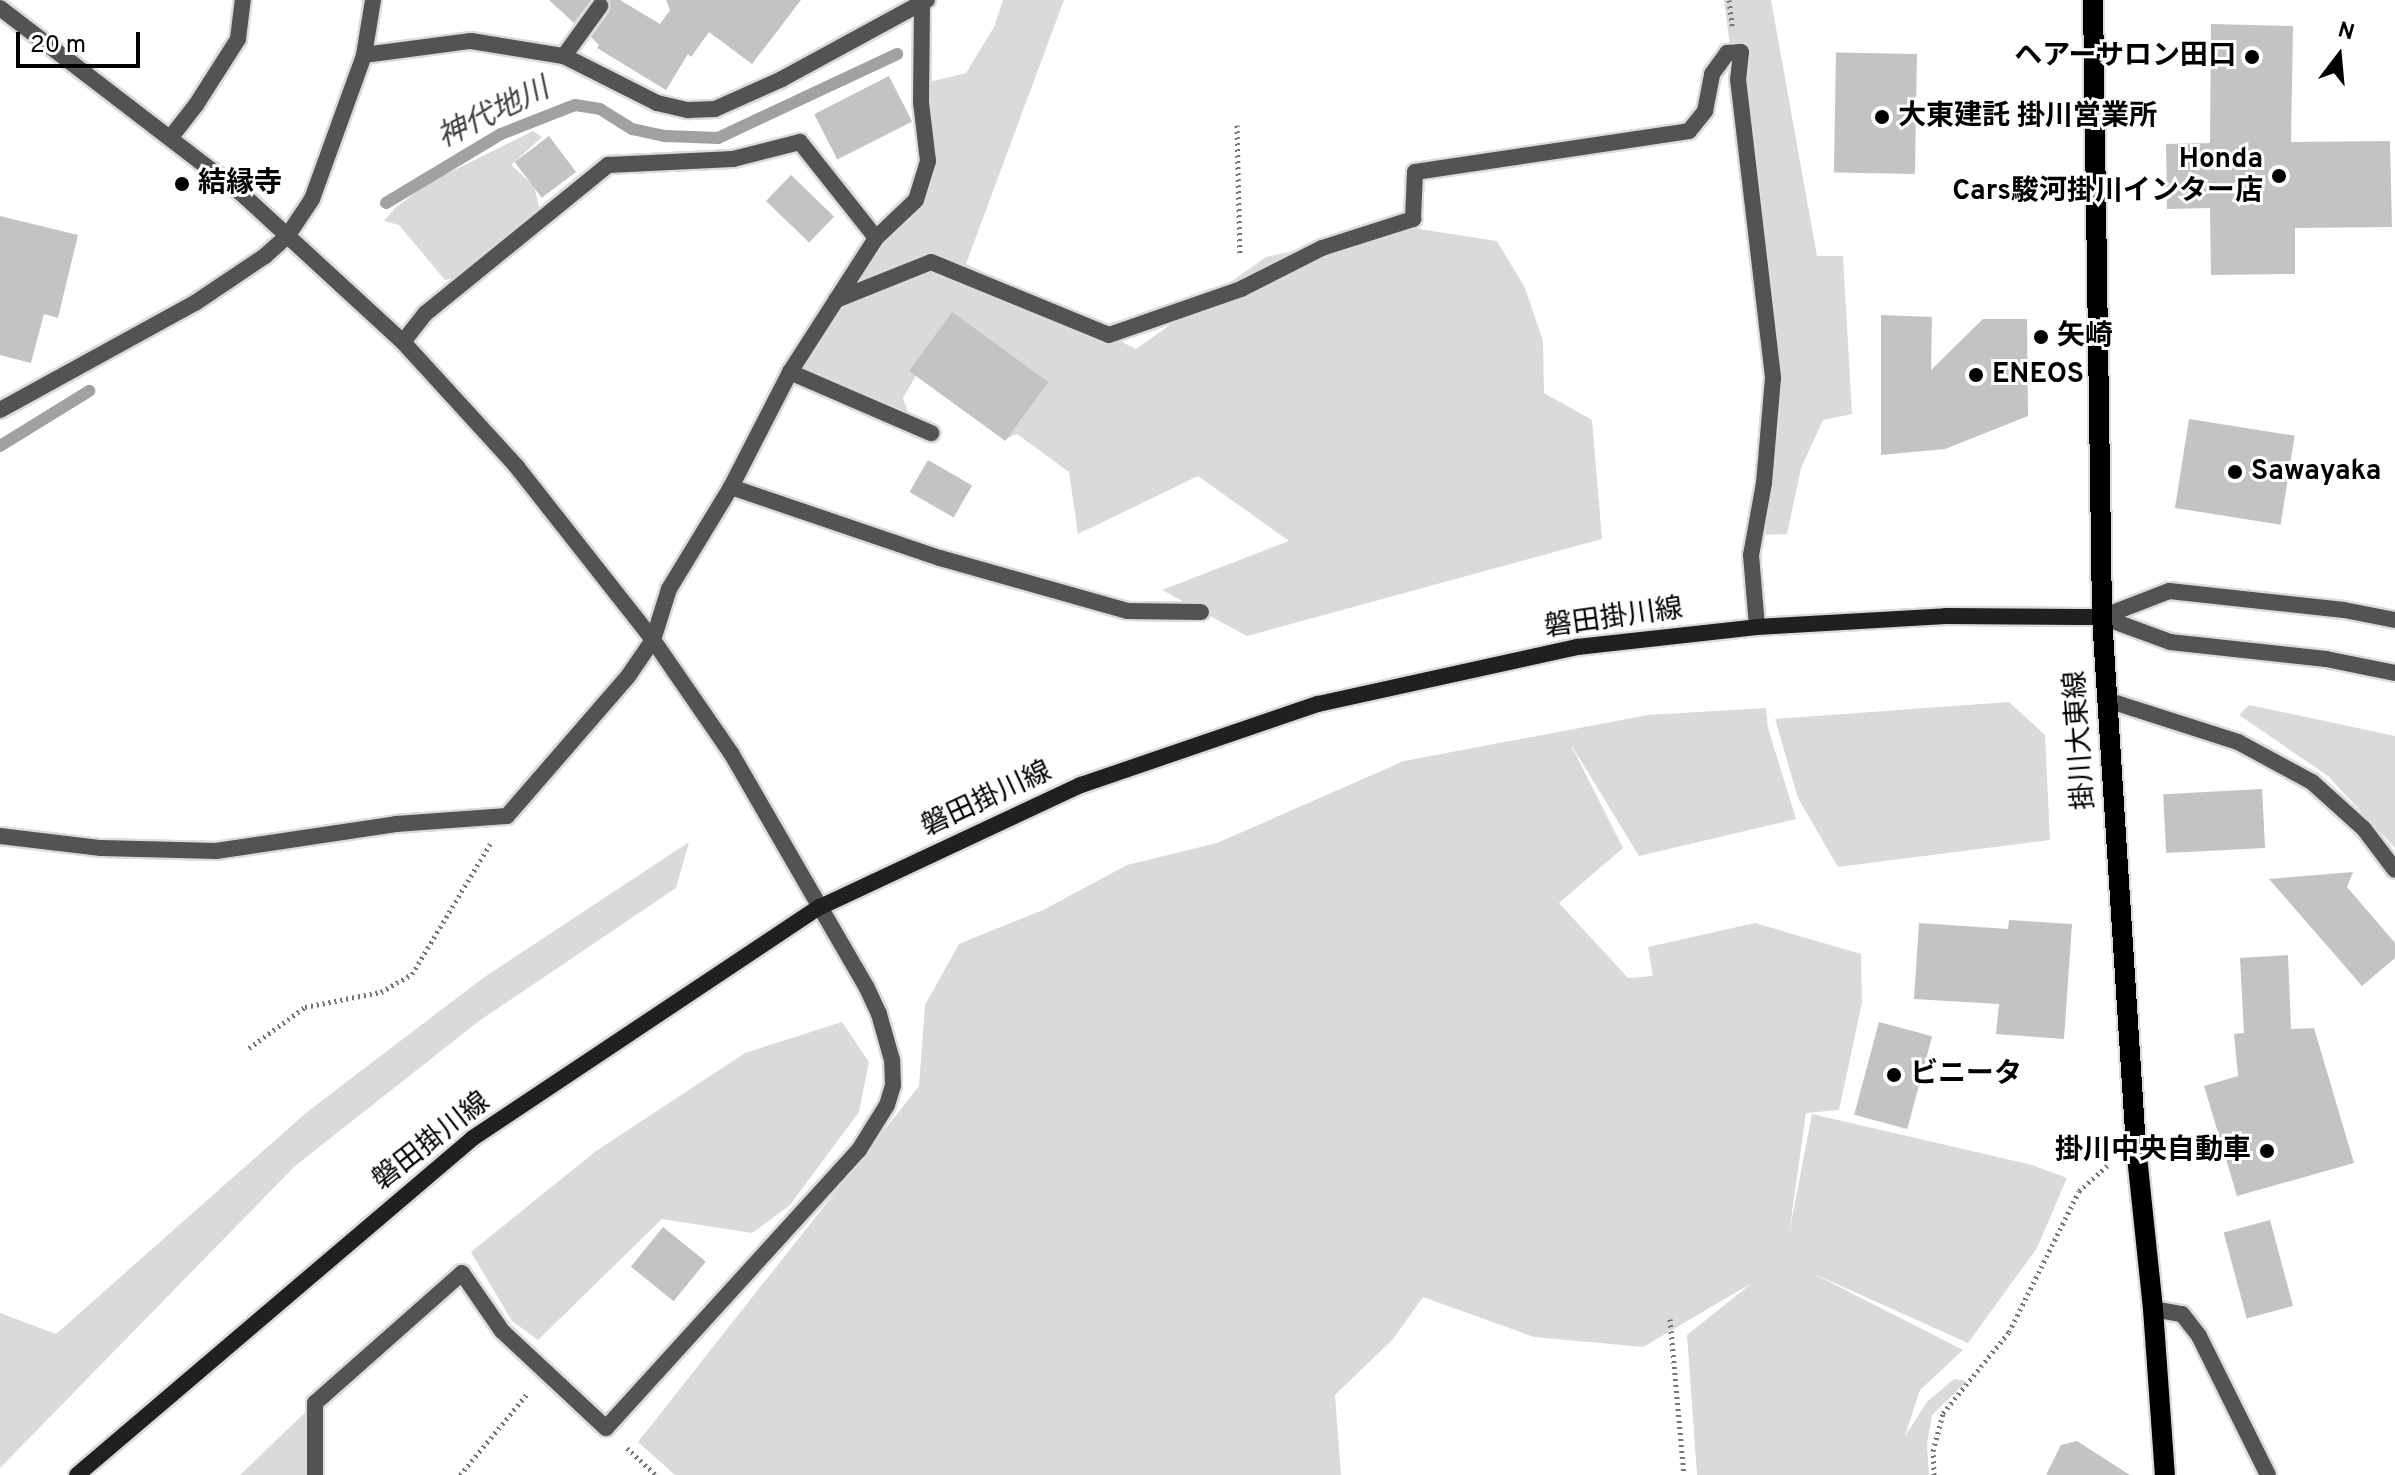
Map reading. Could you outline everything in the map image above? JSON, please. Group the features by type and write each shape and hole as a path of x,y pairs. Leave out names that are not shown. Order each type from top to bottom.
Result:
{"main road":[{"name":"掛川大東線","path":"2093,0 2102,617 2136,1147 2153,1309 2165,1475"},
{"name":"磐田掛川線","path":"77,1475 473,1138 820,907 1081,785 1318,704 1577,647 1757,627 1946,616 2102,617"}],"street":[{"path":"171,137 196,105 238,39 243,0"},
{"path":"0,410 195,303 265,256 288,235 312,199 364,55 373,0"},
{"path":"364,55 471,41 564,56 657,103 688,110 715,109 782,79 925,1"},
{"path":"0,836 101,848 216,851 396,824 507,816 629,675 653,640 669,589 731,487 790,372 876,238 916,200 928,161 921,102 925,1"},
{"path":"564,56 600,6"},
{"path":"0,8 171,137 288,235 403,342 517,467 653,640 731,753 879,1014 892,1060 893,1085 887,1105 859,1150 606,1428 502,1331 462,1273 315,1403 315,1475"},
{"path":"836,300 931,262 1109,335 1241,289 1322,248 1413,219 1415,172 1689,131 1705,111 1712,74 1727,53 1741,52 1738,79 1773,378 1764,483 1751,555 1757,627"},
{"path":"403,342 426,313 608,165 733,159 800,142 876,238"},
{"path":"790,372 931,433"},
{"path":"731,487 940,558 1127,611 1201,612"},
{"path":"2102,617 2169,591 2344,610 2395,620"},
{"path":"2102,617 2170,642 2326,659 2395,673"},
{"path":"2107,700 2238,742 2312,782 2364,829 2395,870"},
{"path":"2153,1309 2182,1314 2199,1336 2268,1475"}],"path":[{"path":"1237,125 1241,289"},
{"path":"249,1048 305,1007 381,992 412,974 507,816"},
{"path":"1934,1475 1933,1451 1943,1413 2009,1332 2079,1191 2109,1164 2136,1147"},
{"path":"1670,1319 1684,1475"},
{"path":"460,1475 546,1372"},
{"path":"606,1428 656,1475"}],"shaded area":[{"path":"1003,0 1064,0 966,264 1136,349 1266,257 1406,227 1497,241 1525,288 1543,341 1544,393 1592,420 1602,539 1247,636 1162,590 1289,541 1198,476 1078,534 1069,472 1017,434 1006,439 951,315 903,398 913,427 790,372 867,251 924,174 921,84 966,73 994,27"},
{"path":"1724,0 1771,0 1817,256 1843,256 1852,414 1823,420 1801,468 1787,534 1766,535 1759,509 1781,376 1774,307 1757,254"},
{"path":"533,131 542,137 511,165 534,186 540,210 515,242 468,274 445,280 399,225 384,221 396,207 432,181"},
{"path":"2009,702 2045,735 2050,840 1838,867 1798,798 1775,719"},
{"path":"2249,705 2395,736 2395,848 2328,776 2239,715"},
{"path":"1766,708 1768,728 1796,819 1639,856 1570,743 1623,848 1559,903 1628,978 1653,976 1648,947 1755,923 1861,954 1862,1003 1839,1110 1806,1113 1789,1234 1812,1114 2032,1165 2067,1178 2037,1248 1968,1343 1812,1273 1963,1350 1920,1390 1905,1436 1927,1402 1954,1379 1967,1381 1932,1415 1927,1444 1929,1475 1697,1475 1687,1335 1752,1283 1643,1347 1534,1337 1423,1297 1393,1339 1335,1395 1341,1475 675,1475 638,1442 919,1086 925,1005 959,944 1043,910 1127,865 1217,843 1404,761 1648,715"},
{"path":"689,842 676,888 479,1021 295,1166 0,1468 0,1313 56,1334 307,1112 483,978"},
{"path":"842,1022 869,1062 859,1112 790,1205 752,1233 662,1219 538,1340 512,1321 471,1252 596,1151 745,1053"},
{"path":"315,1403 310,1475 240,1475"}],"building":[{"path":"549,0 591,0 574,23"},
{"path":"609,0 620,0 660,24 670,10 666,0 801,0 752,64 709,32 691,57 688,54 666,90 597,48 599,45 591,37 609,12"},
{"name":"Honda Cars駿河掛川インター店","path":"2211,24 2293,26 2291,142 2390,141 2392,227 2295,228 2295,274 2211,275 2210,208 2167,209 2166,144 2210,143"},
{"path":"1836,53 1917,54 1915,174 1834,173"},
{"path":"889,76 912,121 837,160 814,114"},
{"path":"549,136 576,172 542,198 515,162"},
{"path":"791,175 834,217 809,243 766,201"},
{"path":"0,216 78,235 58,318 44,314 31,363 0,355"},
{"path":"952,312 1048,382 1005,441 909,371"},
{"path":"1881,315 1932,317 1931,370 1983,319 2027,319 2028,416 1945,449 1881,455"},
{"name":"Sawayaka","path":"2189,419 2295,436 2281,525 2175,508"},
{"path":"928,460 972,485 954,518 910,492"},
{"path":"2262,789 2265,848 2166,853 2163,794"},
{"path":"2353,872 2347,887 2395,943 2395,958 2362,986 2269,879"},
{"path":"2009,920 2072,924 2064,1039 1996,1034 1999,1004 1914,999 1919,923 2008,929"},
{"path":"2288,955 2291,1029 2314,1028 2354,1163 2237,1196 2204,1086 2238,1076 2234,1034 2244,1033 2240,958"},
{"name":"ビニータ","path":"1879,1022 1932,1036 1907,1129 1854,1115"},
{"path":"2270,1220 2293,1306 2247,1318 2224,1232"},
{"path":"663,1227 706,1262 674,1301 631,1267"},
{"path":"2077,1441 2130,1475 2046,1475 2061,1445"}],"waterway":[{"name":"神代地川","path":"386,203 501,134 575,105 600,109 632,129 666,136 718,138 897,54"},
{"name":"神代地川","path":"0,446 89,391"}],"place":[{"name":"ヘアーサロン田口","path":"2252,57"},
{"name":"大東建託 掛川営業所","path":"1882,117"},
{"name":"Honda Cars駿河掛川インター店","path":"2279,176"},
{"name":"結縁寺","path":"182,184"},
{"name":"矢崎","path":"2041,337"},
{"name":"ENEOS","path":"1976,375"},
{"name":"Sawayaka","path":"2235,472"},
{"name":"ビニータ","path":"1894,1075"},
{"name":"掛川中央自動車","path":"2267,1151"}]}
